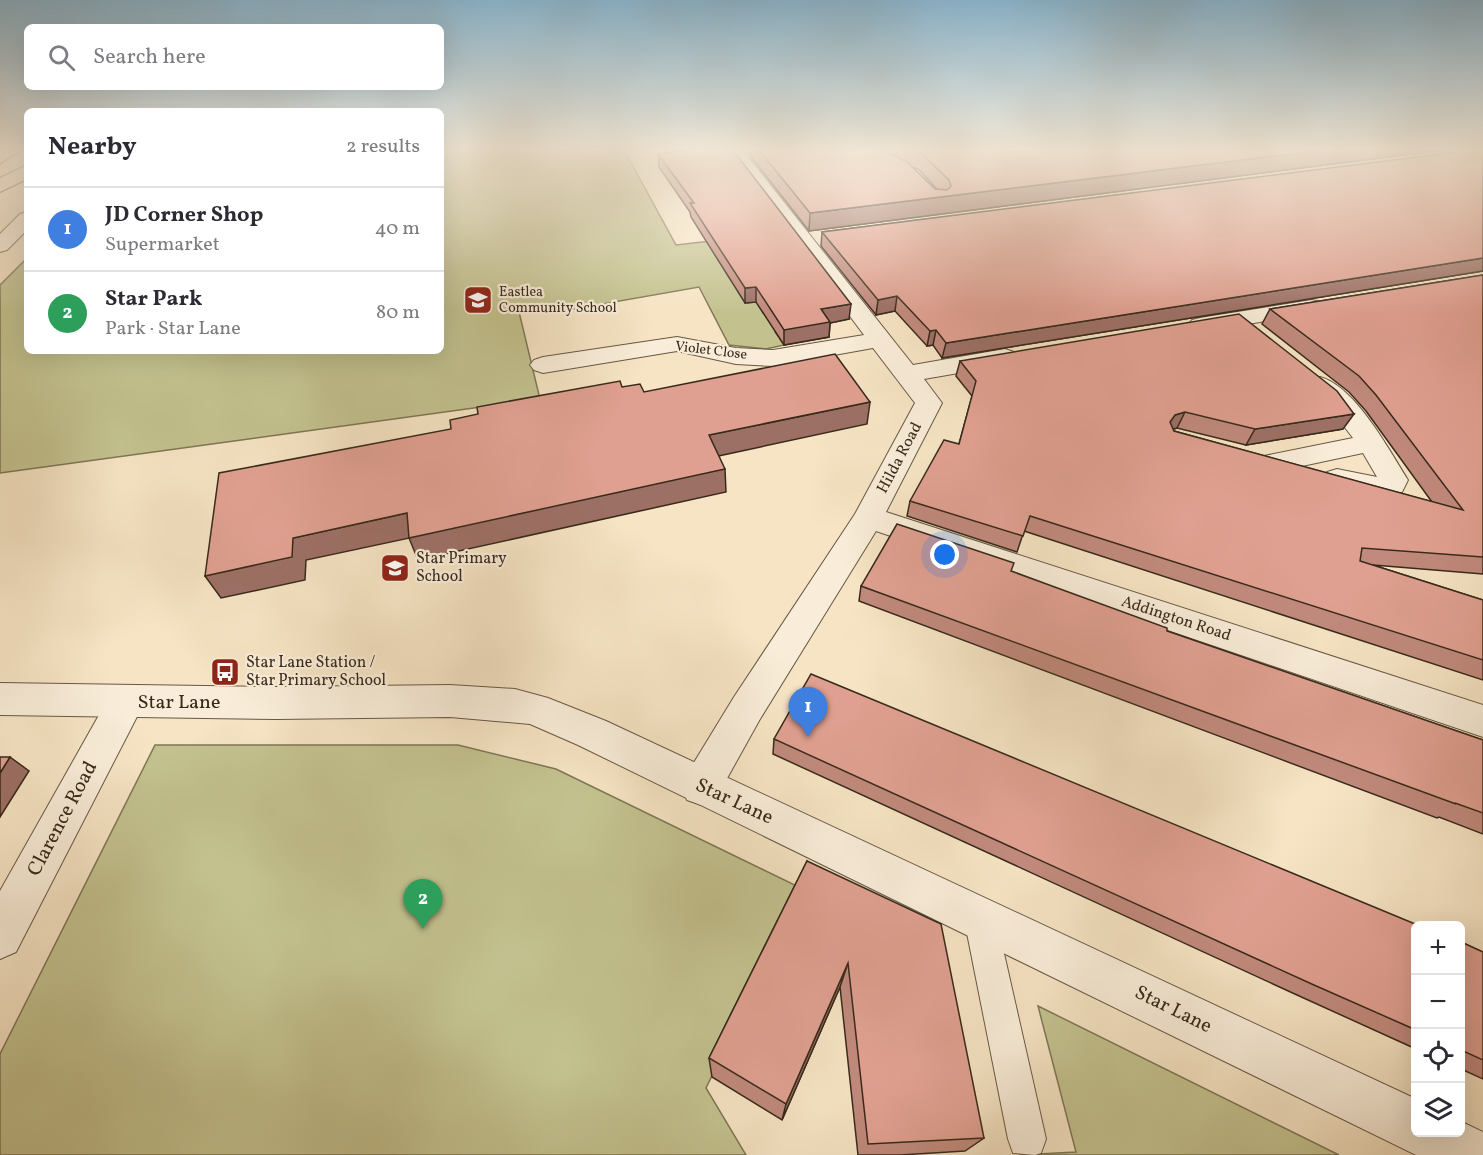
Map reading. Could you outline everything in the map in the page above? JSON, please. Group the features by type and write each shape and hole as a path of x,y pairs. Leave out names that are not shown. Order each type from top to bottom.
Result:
{"street":[{"name":"Hilda Road","path":"701,787 747,708 868,518 929,403 880,339 811,239 780,204"},
{"path":"0,246 24,221"},
{"path":"1179,328 1329,304"},
{"path":"1236,319 1264,341"},
{"name":"Violet Close","path":"543,365 677,345 736,356 773,358 880,339"},
{"path":"906,374 1030,353"},
{"path":"1301,370 1338,399 1370,442 1393,480 1392,485 1373,488 1264,460 1370,442"},
{"name":"Addington Road","path":"868,518 1483,721"},
{"name":"Star Lane","path":"0,699 125,702 450,701 515,705 535,709 592,733 1411,1125"},
{"name":"Clarence Road","path":"0,936 125,702"},
{"path":"1436,1137 1473,1155"}],"lane":[{"path":"980,918 1027,1139"}],"shaded area":[{"name":"Eastlea Community School","path":"444,204 654,204 676,245 763,235 775,332 784,345 766,349 729,345 699,287 563,311 561,306 519,312 540,399 0,473 0,285 24,261 24,354 444,354"},
{"path":"155,745 458,745 556,769 803,889 706,1088 746,1155 0,1155 0,1054"},
{"path":"1038,1006 1339,1155 1019,1155 1076,1152"}],"building":[{"path":"691,204 774,204 851,304 821,309 830,322 784,330 756,287 745,288"},
{"path":"803,204 884,204 810,213"},
{"path":"1045,204 1483,204 1483,258 946,343 936,330 930,331 897,296 878,300 822,232"},
{"path":"1483,275 1483,557 1362,548 1360,561 1483,600 1483,660 1030,516 1023,536 910,501 944,440 959,444 976,381 960,361 1239,314 1337,391 1354,414 1255,429 1185,412 1175,415 1170,422 1174,431 1463,510 1359,376 1270,309"},
{"path":"835,354 870,402 709,435 725,469 409,538 407,513 293,538 292,557 205,576 219,473 451,429 450,420 478,414 477,407 620,381 622,387 640,384 644,392"},
{"path":"897,524 1014,563 1011,571 1167,628 1167,631 1483,740 1483,813 861,586"},
{"path":"811,674 1411,922 1411,1028 1314,985 774,739"},
{"path":"0,757 10,757 0,773"},
{"path":"807,861 941,924 984,1138 868,1144 848,963 786,1104 709,1058"},
{"path":"1465,944 1483,952 1483,1060 1465,1052"}],"place":[{"name":"Eastlea Community School","path":"478,300"},
{"name":"Star Primary School","path":"395,568"},
{"name":"Star Lane Station / Star Primary School","path":"225,672"},
{"name":"JD Corner Shop","path":"808,737"},
{"name":"Star Park","path":"423,929"}]}
